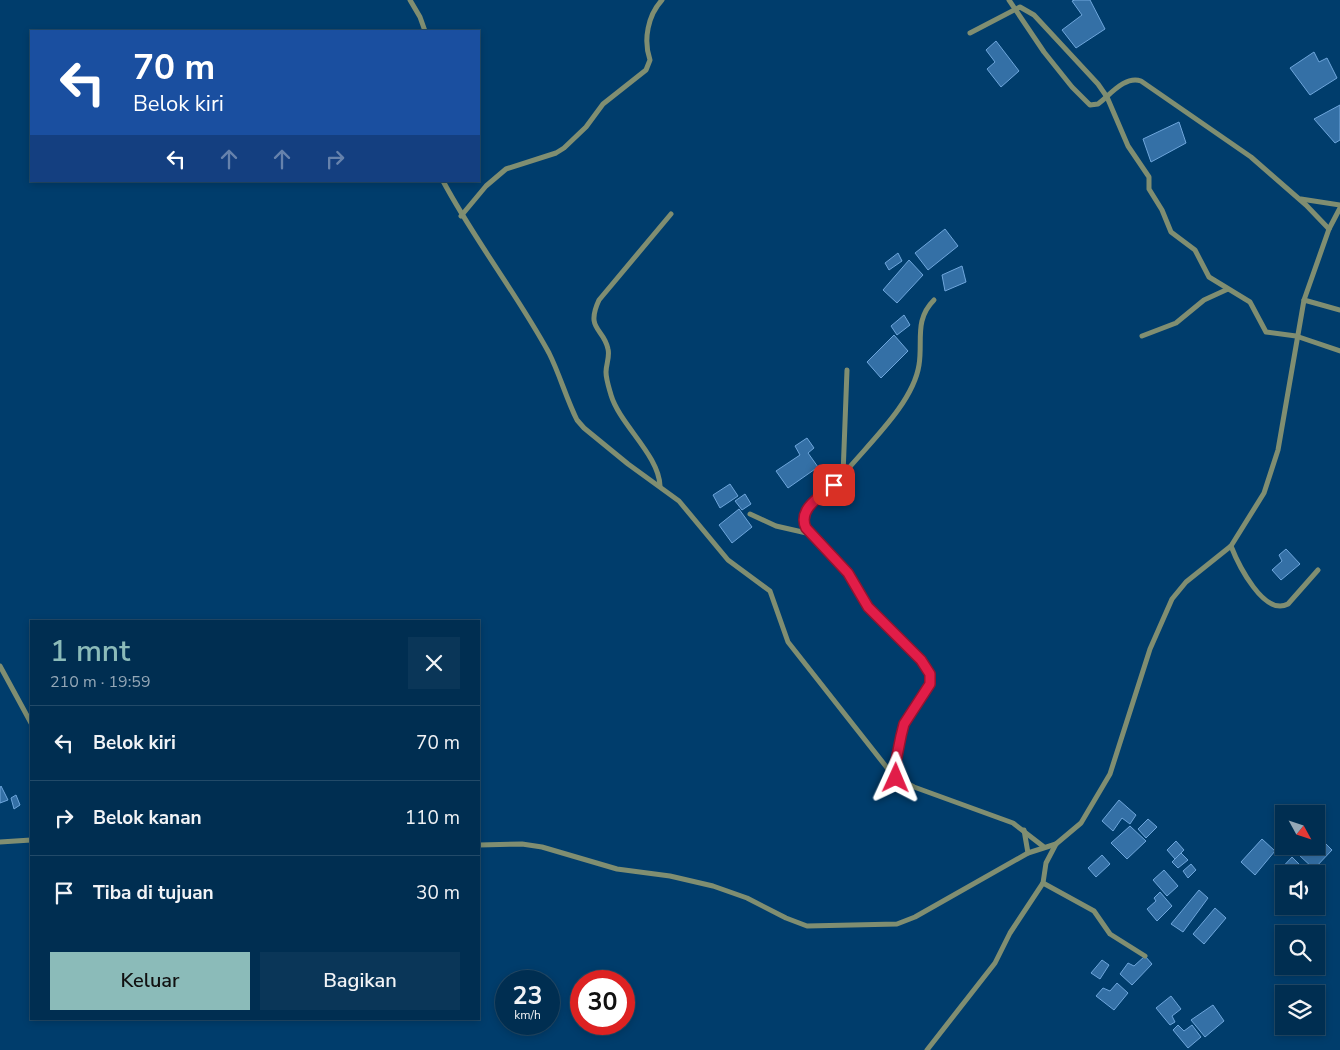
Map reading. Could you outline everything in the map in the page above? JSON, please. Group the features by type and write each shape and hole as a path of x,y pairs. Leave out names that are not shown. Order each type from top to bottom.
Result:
{"street":[{"path":"410,0 420,17 425,30"},
{"path":"461,216 486,186 506,169 556,153 564,148 586,128 603,104 646,70 650,60 647,52 649,22 662,0"},
{"path":"1010,0 1044,52 1090,105 1098,104 1126,82 1139,80 1251,157 1300,199 1329,228"},
{"path":"970,33 1020,7 1034,15 1098,84 1107,97 1128,146 1149,177 1149,189 1162,210 1171,232 1195,250 1209,277 1250,302 1266,332 1296,336 1340,351"},
{"path":"444,182 461,216 502,274 549,354 577,420 628,464 679,501 728,560 770,591 788,642 888,769 901,780 914,787 1013,823 1024,829 1044,847"},
{"path":"927,1050 995,963 1010,933 1043,883 1046,863 1056,844 1081,823 1110,774 1150,649 1172,599 1190,578 1231,546 1250,518 1272,472 1284,420 1296,336 1304,300 1329,228 1340,207 1300,199"},
{"path":"660,486 657,471 616,408 610,395 606,373 608,348 605,340 596,330 594,317 599,300 671,214"},
{"path":"1142,336 1176,323 1204,300 1228,289"},
{"path":"901,780 896,761 904,724 930,684 930,674 921,660 868,607 848,573 811,534 803,522 804,514 843,475 890,419 909,392 919,366 920,324 926,308 934,300"},
{"path":"1304,300 1340,310"},
{"path":"843,475 847,370"},
{"path":"750,514 776,526 811,534"},
{"path":"1231,546 1242,570 1263,599 1271,606 1283,607 1288,604 1318,570"},
{"path":"0,666 30,721"},
{"path":"1024,829 1028,853"},
{"path":"0,842 30,840"},
{"path":"480,845 522,844 542,847 617,869 670,876 713,886 747,898 786,918 807,926 897,924 915,917 1028,853 1056,844"},
{"path":"1043,883 1094,911 1110,934 1145,956"}],"building":[{"path":"1090,0 1105,29 1076,48 1062,30 1082,15 1072,1"},
{"path":"996,41 1019,71 1001,87 987,69 995,62 986,50"},
{"path":"1314,52 1319,62 1327,58 1337,78 1310,95 1290,68"},
{"path":"1340,105 1340,140 1335,143 1314,119"},
{"path":"1179,122 1186,143 1151,162 1143,139"},
{"path":"945,229 958,246 928,270 915,253"},
{"path":"898,253 902,261 889,270 885,263"},
{"path":"909,260 923,275 897,303 883,290"},
{"path":"962,266 966,282 945,291 942,275"},
{"path":"904,315 910,325 897,335 891,326"},
{"path":"894,335 908,351 881,378 867,362"},
{"path":"807,438 814,448 808,453 818,467 788,488 776,471 800,455 795,446"},
{"path":"730,484 738,496 720,508 713,495"},
{"path":"745,494 751,504 742,510 735,501"},
{"path":"739,509 752,527 732,543 719,525"},
{"path":"1286,549 1300,564 1281,580 1272,570 1282,561 1279,555"},
{"path":"1,786 8,800 0,803 0,788"},
{"path":"16,795 20,805 14,809 11,798"},
{"path":"1119,800 1136,815 1130,824 1122,818 1113,831 1102,821"},
{"path":"1148,819 1157,827 1146,838 1138,829"},
{"path":"1130,826 1146,841 1127,859 1111,843"},
{"path":"1262,839 1275,851 1255,875 1241,862"},
{"path":"1176,841 1184,850 1175,859 1167,850"},
{"path":"1325,843 1332,850 1318,865 1310,865 1299,855 1325,855"},
{"path":"1181,853 1188,860 1178,868 1172,862"},
{"path":"1102,855 1110,864 1096,877 1088,868"},
{"path":"1292,857 1300,865 1284,865"},
{"path":"1191,864 1196,870 1188,878 1183,871"},
{"path":"1164,870 1178,886 1167,896 1153,880"},
{"path":"1199,890 1208,898 1183,932 1171,924"},
{"path":"1160,892 1172,906 1157,921 1147,909 1156,901 1154,898"},
{"path":"1215,908 1226,918 1204,944 1193,934"},
{"path":"1145,956 1152,964 1132,985 1120,974 1128,963 1134,966"},
{"path":"1102,960 1109,965 1100,979 1091,973"},
{"path":"1117,983 1128,993 1114,1010 1096,996 1103,988 1110,991"},
{"path":"1171,996 1181,1009 1172,1016 1175,1022 1170,1025 1156,1008"},
{"path":"1213,1005 1224,1021 1205,1037 1191,1020"},
{"path":"1178,1025 1184,1031 1192,1025 1201,1037 1188,1048 1173,1030"}],"route":[{"path":"834,485 806,510 803,522 806,528 852,578 868,607 921,660 930,674 930,684 904,724 896,754 897,768 901,780 896,778"}]}
